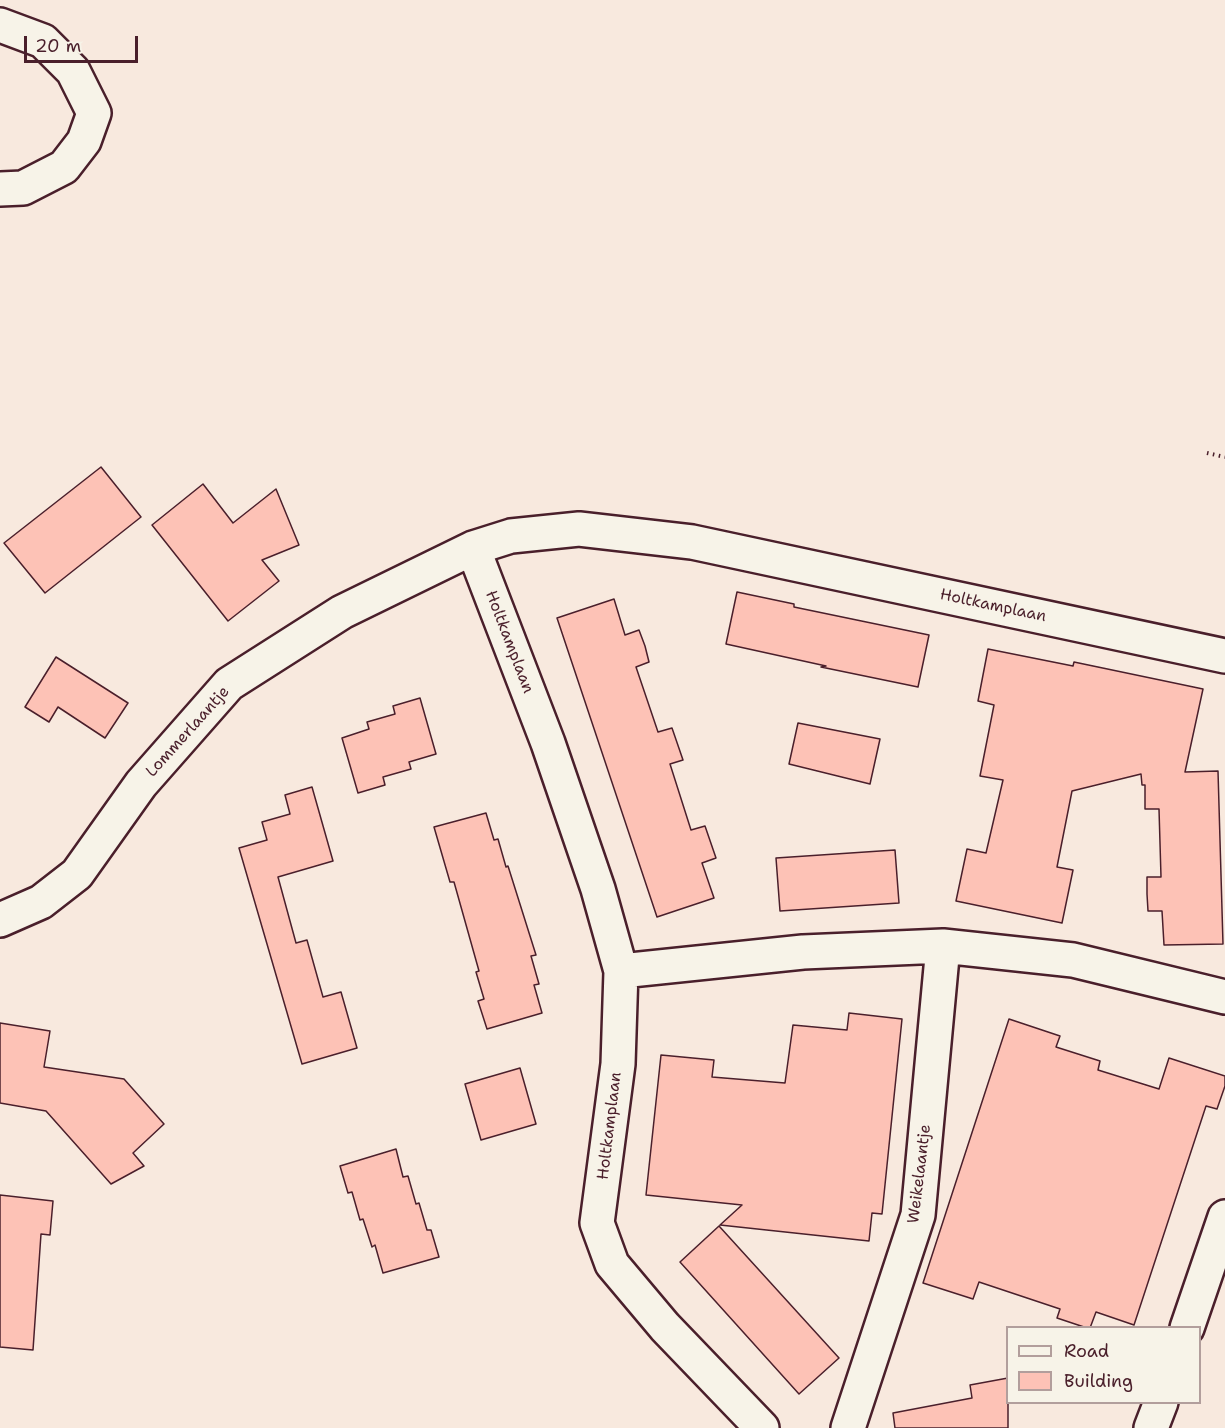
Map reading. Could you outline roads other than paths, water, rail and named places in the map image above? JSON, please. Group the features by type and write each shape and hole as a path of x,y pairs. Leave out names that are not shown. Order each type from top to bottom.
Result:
{"street":[{"path":"0,25 43,41 73,71 94,113 84,141 64,167 23,188 0,189"},
{"name":"Holtkamplaan","path":"762,1428 665,1327 612,1264 597,1223 618,1064 621,971 598,889 548,743 473,548 511,536 579,530 692,542 1225,656"},
{"name":"Lommerlaantje","path":"0,920 41,902 77,874 141,784 230,684 342,612 473,548"},
{"path":"621,971 802,951 943,946 1073,960 1225,997"},
{"name":"Weikelaantje","path":"848,1428 918,1215 943,946"},
{"path":"1188,1326 1225,1217"},
{"path":"1151,1428 1160,1404"}]}
